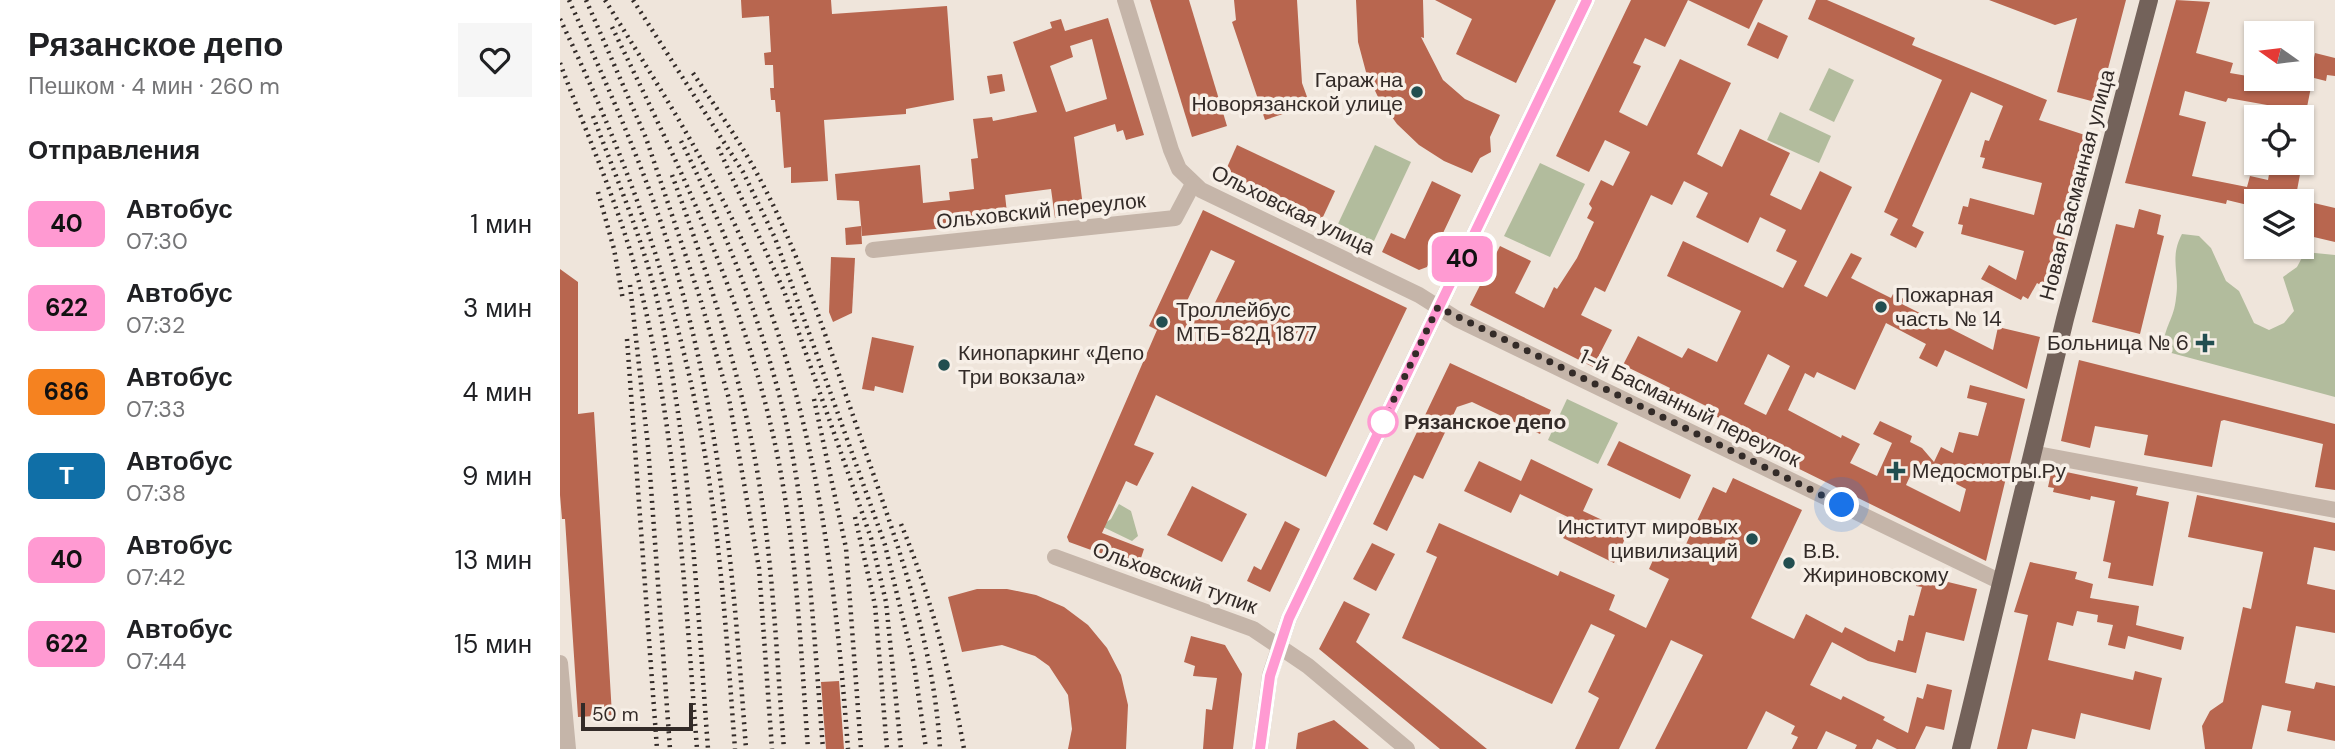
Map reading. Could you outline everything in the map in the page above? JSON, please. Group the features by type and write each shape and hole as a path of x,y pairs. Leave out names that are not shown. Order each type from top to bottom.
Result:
{"main road":[{"name":"Новая Басманная улица","path":"1961,749 2032,453 2149,0"}],"street":[{"name":"Ольховская улица","path":"1125,0 1171,150 1179,169 1193,184 1438,307"},
{"path":"1260,749 1270,676 1278,643 1587,0"},
{"name":"Ольховский переулок","path":"873,250 1175,218 1193,184"},
{"name":"1-й Басманный переулок","path":"1438,307 2001,582"},
{"path":"2032,453 2335,510"},
{"name":"Ольховский тупик","path":"1055,557 1253,629 1278,643 1407,749"},
{"path":"560,663 568,749"}],"green space":[{"path":"1829,68 1854,80 1834,122 1809,110"},
{"path":"1780,112 1831,136 1819,163 1767,140"},
{"path":"1375,145 1411,162 1373,243 1337,226"},
{"path":"1540,163 1585,184 1550,257 1504,236"},
{"path":"2182,234 2199,236 2211,248 2226,281 2239,291 2254,323 2269,330 2284,323 2294,311 2283,277 2297,267 2301,259 2314,259 2314,253 2335,255 2335,397 2164,351 2165,336 2175,306 2175,258"},
{"path":"1567,399 1618,423 1598,464 1548,440"},
{"path":"1119,504 1131,511 1138,536 1132,541 1101,526 1111,519"}],"building":[{"path":"741,0 831,0 832,14 947,6 954,100 906,109 906,114 824,120 828,181 791,183 791,167 784,168 780,112 776,112 775,100 771,100 770,88 774,88 773,65 765,65 764,53 771,52 769,16 742,18"},
{"path":"1150,0 1189,0 1227,126 1192,137"},
{"path":"1234,0 1297,0 1302,83 1310,105 1265,120 1232,22 1236,20"},
{"name":"Гараж на Новорязанской улице","path":"1356,0 1423,0 1424,38 1421,37 1443,80 1465,99 1500,115 1490,137 1491,152 1480,158 1472,173 1444,161 1419,145 1397,124 1379,99 1366,72 1358,42"},
{"path":"1435,0 1556,0 1516,83 1456,54 1472,19"},
{"path":"1631,0 1688,0 1665,47 1645,38 1633,63 1641,66 1619,112 1647,126 1680,59 1731,83 1697,154 1722,167 1740,129 1790,153 1770,195 1801,210 1820,171 1852,187 1804,286 1827,297 1851,253 1862,258 1851,278 1891,298 1893,294 1904,299 1902,304 1993,350 1998,327 2040,337 2027,389 1945,350 1937,367 1919,358 1926,344 1886,323 1855,390 1817,372 1814,378 1805,373 1788,410 1841,438 1842,435 1860,444 1850,463 1877,476 1892,443 1873,434 1880,421 1912,436 1910,442 1922,448 1934,462 1941,447 1953,453 1959,432 1978,436 1987,403 1967,398 1970,385 2025,399 1986,561 1714,427 1719,418 1708,412 1710,408 1680,393 1678,397 1668,392 1670,388 1623,365 1638,336 1682,358 1688,348 1717,362 1741,311 1667,276 1683,241 1783,288 1797,261 1776,251 1786,230 1760,217 1748,243 1696,217 1708,193 1684,181 1672,205 1651,195 1605,292 1595,287 1581,315 1612,330 1593,367 1470,305 1500,246 1531,261 1515,293 1544,308 1554,287 1557,289 1577,258 1594,222 1587,218 1592,208 1589,204 1601,180 1613,186 1630,152 1605,140 1589,172 1556,156","holes":["1768,354 1790,366 1766,415 1744,404","1916,463 1966,489 1960,512 1906,485"]},
{"path":"1688,0 1763,0 1749,29"},
{"path":"1816,0 1827,0 1915,38 1912,45 2047,100 2039,120 2091,137 2051,291 2037,283 2028,299 2023,296 2021,300 1981,279 1989,265 2016,280 2024,251 1961,234 1963,225 1958,224 1963,206 1968,207 1970,198 2034,215 2042,183 1982,168 1985,158 1980,157 1985,140 1989,141 2003,106 1971,92 1912,226 1924,232 1916,248 1890,235 1898,219 1884,212 1942,80 1808,19"},
{"path":"1989,0 2126,0 2099,103 2057,92 2077,18 2055,25"},
{"path":"2176,0 2210,2 2196,53 2233,63 2230,73 2244,75 2244,91 2310,91 2307,105 2267,105 2228,98 2226,102 2185,91 2179,115 2206,122 2192,176 2247,187 2250,176 2268,180 2269,175 2300,175 2297,189 2244,189 2244,204 2227,200 2226,204 2125,183"},
{"path":"1108,18 1144,135 1126,140 1123,130 1117,132 1115,124 1074,137 1084,214 1055,218 1051,189 1005,195 1008,222 862,236 859,201 837,200 835,174 920,165 923,203 950,200 949,192 974,189 971,159 978,158 973,119 992,117 993,121 1037,112 1013,42 1052,28 1050,22 1061,19 1065,31","holes":["1092,39 1107,99 1066,112 1050,66 1073,57 1070,46"]},
{"path":"1758,22 1788,36 1778,59 1747,45"},
{"path":"2315,53 2335,58 2335,76 2327,75 2326,81 2314,78"},
{"path":"1002,74 1005,91 990,94 987,76"},
{"path":"1237,145 1335,191 1322,219 1225,172"},
{"path":"1432,181 1461,195 1427,267 1419,270 1382,252 1391,233 1405,239"},
{"path":"2314,203 2335,208 2335,242 2314,237"},
{"path":"2139,209 2161,215 2157,234 2164,236 2140,334 2092,322 2116,224 2134,228"},
{"path":"1203,210 1407,308 1326,477 1156,395 1134,445 1154,453 1137,486 1126,481 1102,533 1144,549 1138,567 1069,542 1067,537 1157,330 1149,326","holes":["1211,250 1235,261 1210,313 1187,301"]},
{"path":"861,226 862,244 846,245 845,228"},
{"path":"831,257 855,258 852,313 833,322 829,312"},
{"path":"560,269 578,282 578,414 594,412 612,715 578,717 565,519 562,519 560,495"},
{"path":"872,337 914,346 903,393 875,386 874,391 862,389"},
{"path":"2079,360 2335,424 2335,490 2315,487 2323,444 2224,420 2221,421 2212,467 2144,455 2148,435 2095,426 2090,448 2061,441"},
{"path":"1450,363 1551,410 1540,434 1472,402 1457,407 1423,479 1414,475 1387,531 1373,524"},
{"path":"1619,441 1691,475 1680,499 1607,465"},
{"path":"1531,459 1593,489 1583,511 1628,532 1614,563 1563,538 1572,519 1520,494 1511,513 1464,491 1479,461 1521,481"},
{"path":"2052,469 2138,487 2136,495 2169,502 2153,586 2108,578 2111,563 2103,561 2115,501 2091,496 2090,500 2053,492 2054,488 2048,487"},
{"path":"1733,478 1802,510 1751,618 1794,639 1806,614 1842,633 1845,627 1895,652 1898,640 1903,641 1909,615 1914,616 1922,587 1916,586 1919,575 1977,589 1964,641 1926,632 1916,673 1868,661 1832,642 1810,685 1841,700 1843,696 1885,717 1883,720 1908,733 1917,697 1923,699 1927,684 1952,690 1944,730 1926,726 1915,749 1897,749 1877,739 1872,749 1855,749 1857,745 1826,731 1817,749 1792,749 1798,737 1791,734 1795,726 1766,711 1747,749 1655,749 1703,655 1671,640 1619,749 1575,749 1599,698 1588,692 1615,635 1591,624 1552,704 1402,638 1437,557 1426,552 1439,523 1558,576 1560,571 1615,595 1609,610 1646,628 1669,579 1649,569 1658,549 1679,559 1713,487 1726,493"},
{"path":"1192,486 1247,514 1222,562 1167,535"},
{"path":"2197,495 2335,523 2335,551 2314,547 2307,584 2335,590 2335,633 2296,626 2285,683 2314,689 2316,682 2335,686 2335,741 2287,731 2291,711 2262,705 2252,749 2205,749 2202,726 2210,711 2223,702 2243,607 2251,609 2263,552 2188,537"},
{"path":"1285,521 1300,529 1270,592 1247,581 1254,566 1261,570"},
{"path":"1372,543 1395,554 1376,591 1353,579"},
{"path":"2030,562 2077,572 2075,579 2093,584 2090,598 2139,606 2136,625 2184,637 2181,650 2128,636 2125,649 2108,645 2113,625 2097,622 2098,615 2077,611 2073,626 2057,622 2048,660 2133,680 2135,671 2162,678 2150,730 2081,713 2075,739 2032,729 2027,749 1997,749 2028,615 2014,612"},
{"path":"977,589 1007,589 1036,595 1064,607 1088,625 1107,648 1121,675 1128,705 1126,749 1068,749 1072,729 1068,695 1049,666 1035,656 1002,645 962,652 948,597"},
{"path":"1344,601 1370,614 1356,642 1487,749 1440,749 1319,649"},
{"path":"1191,636 1225,645 1242,674 1233,749 1203,749 1206,709 1212,710 1217,678 1193,676 1195,666 1184,662"},
{"path":"839,681 844,749 826,749 821,682"},
{"path":"1334,720 1369,749 1296,749 1298,733"}],"railway":[{"path":"569,0 618,111 662,225 698,357 719,468 726,524 746,749"},
{"path":"586,0 646,138 700,298 729,399 759,568 772,749"},
{"path":"605,0 688,136 726,205 743,241 779,335 810,451 821,510 837,629 848,749"},
{"path":"633,0 743,172 775,238 885,545 914,664 926,749"},
{"path":"560,19 606,120 645,224 663,276 691,384 714,515 735,749"},
{"path":"612,27 702,220 756,370 770,422 786,503 796,585 808,749"},
{"path":"560,63 631,254 652,340 678,514 697,749"},
{"path":"693,73 743,150 768,195 800,266 912,595 930,671 940,749"},
{"path":"593,116 647,262 671,366 692,529 708,749"},
{"path":"681,141 741,276 765,346 785,418 805,541 823,749"},
{"path":"718,147 784,291 871,538 886,602 901,749"},
{"path":"672,175 720,316 748,423 770,567 784,749"},
{"path":"598,192 614,249 623,300"},
{"path":"630,285 648,446 670,749"},
{"path":"627,339 657,749"},
{"path":"814,399 846,548 861,749"},
{"path":"855,517 875,605 887,749"},
{"path":"901,524 939,635 964,749"}],"bus line":[{"name":"40","path":"1260,749 1270,676 1278,643 1587,0"}],"place":[{"name":"Гараж на Новорязанской улице","path":"1417,92"},
{"name":"Пожарная часть № 14","path":"1881,307"},
{"name":"Троллейбус МТБ-82Д 1877","path":"1162,322"},
{"name":"Больница № 6","path":"2205,343"},
{"name":"Кинопаркинг «Депо Три вокзала»","path":"944,365"},
{"name":"Рязанское депо","path":"1383,422"},
{"name":"Медосмотры.Ру","path":"1896,471"},
{"name":"Институт мировых цивилизаций","path":"1752,539"},
{"name":"В.В. Жириновскому","path":"1789,563"}],"route":[{"path":"1383,422 1438,307 1457,319 1842,505"}]}
